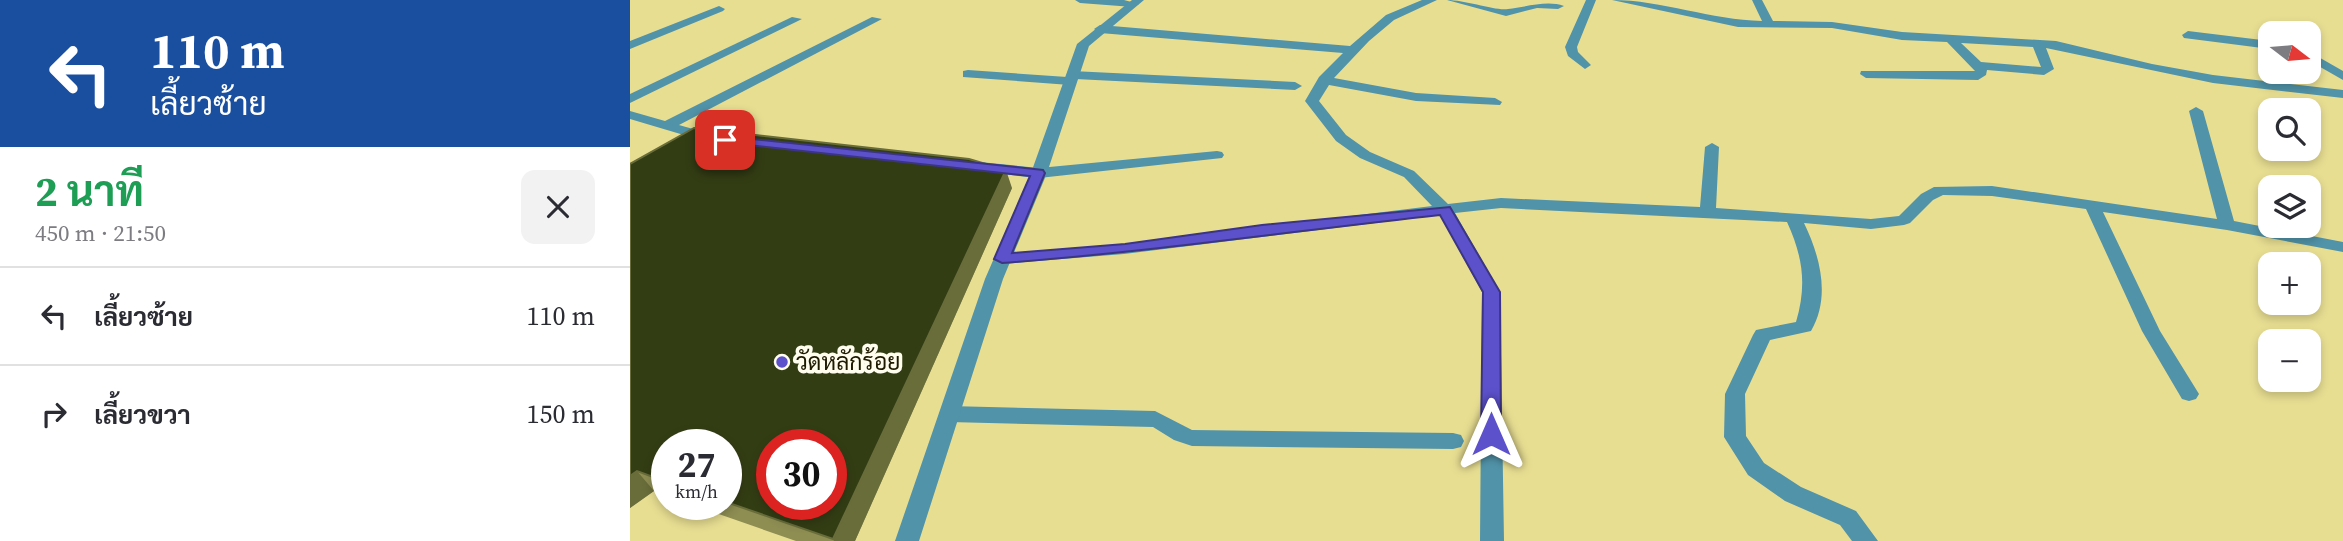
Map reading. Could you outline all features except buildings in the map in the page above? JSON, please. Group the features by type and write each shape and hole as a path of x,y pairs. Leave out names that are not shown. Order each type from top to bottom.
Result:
{"street":[{"path":"1080,0 1136,2"},
{"path":"1432,0 1400,12 1354,50 1324,80 1312,102 1341,138 1365,155 1409,174 1445,210 1491,292 1492,541"},
{"path":"1452,0 1506,13 1537,5 1558,6"},
{"path":"1585,65 1572,53 1571,47 1591,0"},
{"path":"1617,0 1724,22 1832,25 1902,36 2056,45 2213,79 2343,94"},
{"path":"1757,0 1769,24"},
{"path":"907,541 1002,259 1038,173 1083,44 1136,2"},
{"path":"630,45 719,9"},
{"path":"630,99 796,19"},
{"path":"668,125 876,19"},
{"path":"1100,29 1354,50"},
{"path":"2188,35 2258,44"},
{"path":"1951,39 1967,58 1978,65 2044,71 2048,69 2038,44"},
{"path":"2321,63 2343,76"},
{"path":"1866,74 1978,76 1982,72 1978,65"},
{"path":"968,74 1295,86"},
{"path":"1324,80 1392,94 1495,102"},
{"path":"2196,111 2227,226"},
{"path":"630,115 668,125 694,141 725,140"},
{"path":"1708,211 1712,147"},
{"path":"959,164 1038,173 1217,155"},
{"path":"1002,259 1125,249 1262,230 1501,203 1708,211 1871,224 1904,220 1927,197 1940,190 1992,191 2227,226 2343,247"},
{"path":"2092,206 2151,331 2189,394"},
{"path":"1793,218 1810,251 1814,283 1811,306 1804,327 1763,335 1735,394 1735,437 1756,469 1793,494 1848,519 1866,541"},
{"path":"949,414 1155,419 1167,423 1179,435 1192,438 1453,441"}],"place":[{"name":"วัดหลักร้อย","path":"782,362"}],"route":[{"path":"725,140 1038,173 1002,259 1125,249 1262,230 1445,210 1491,292 1491,434"}]}
